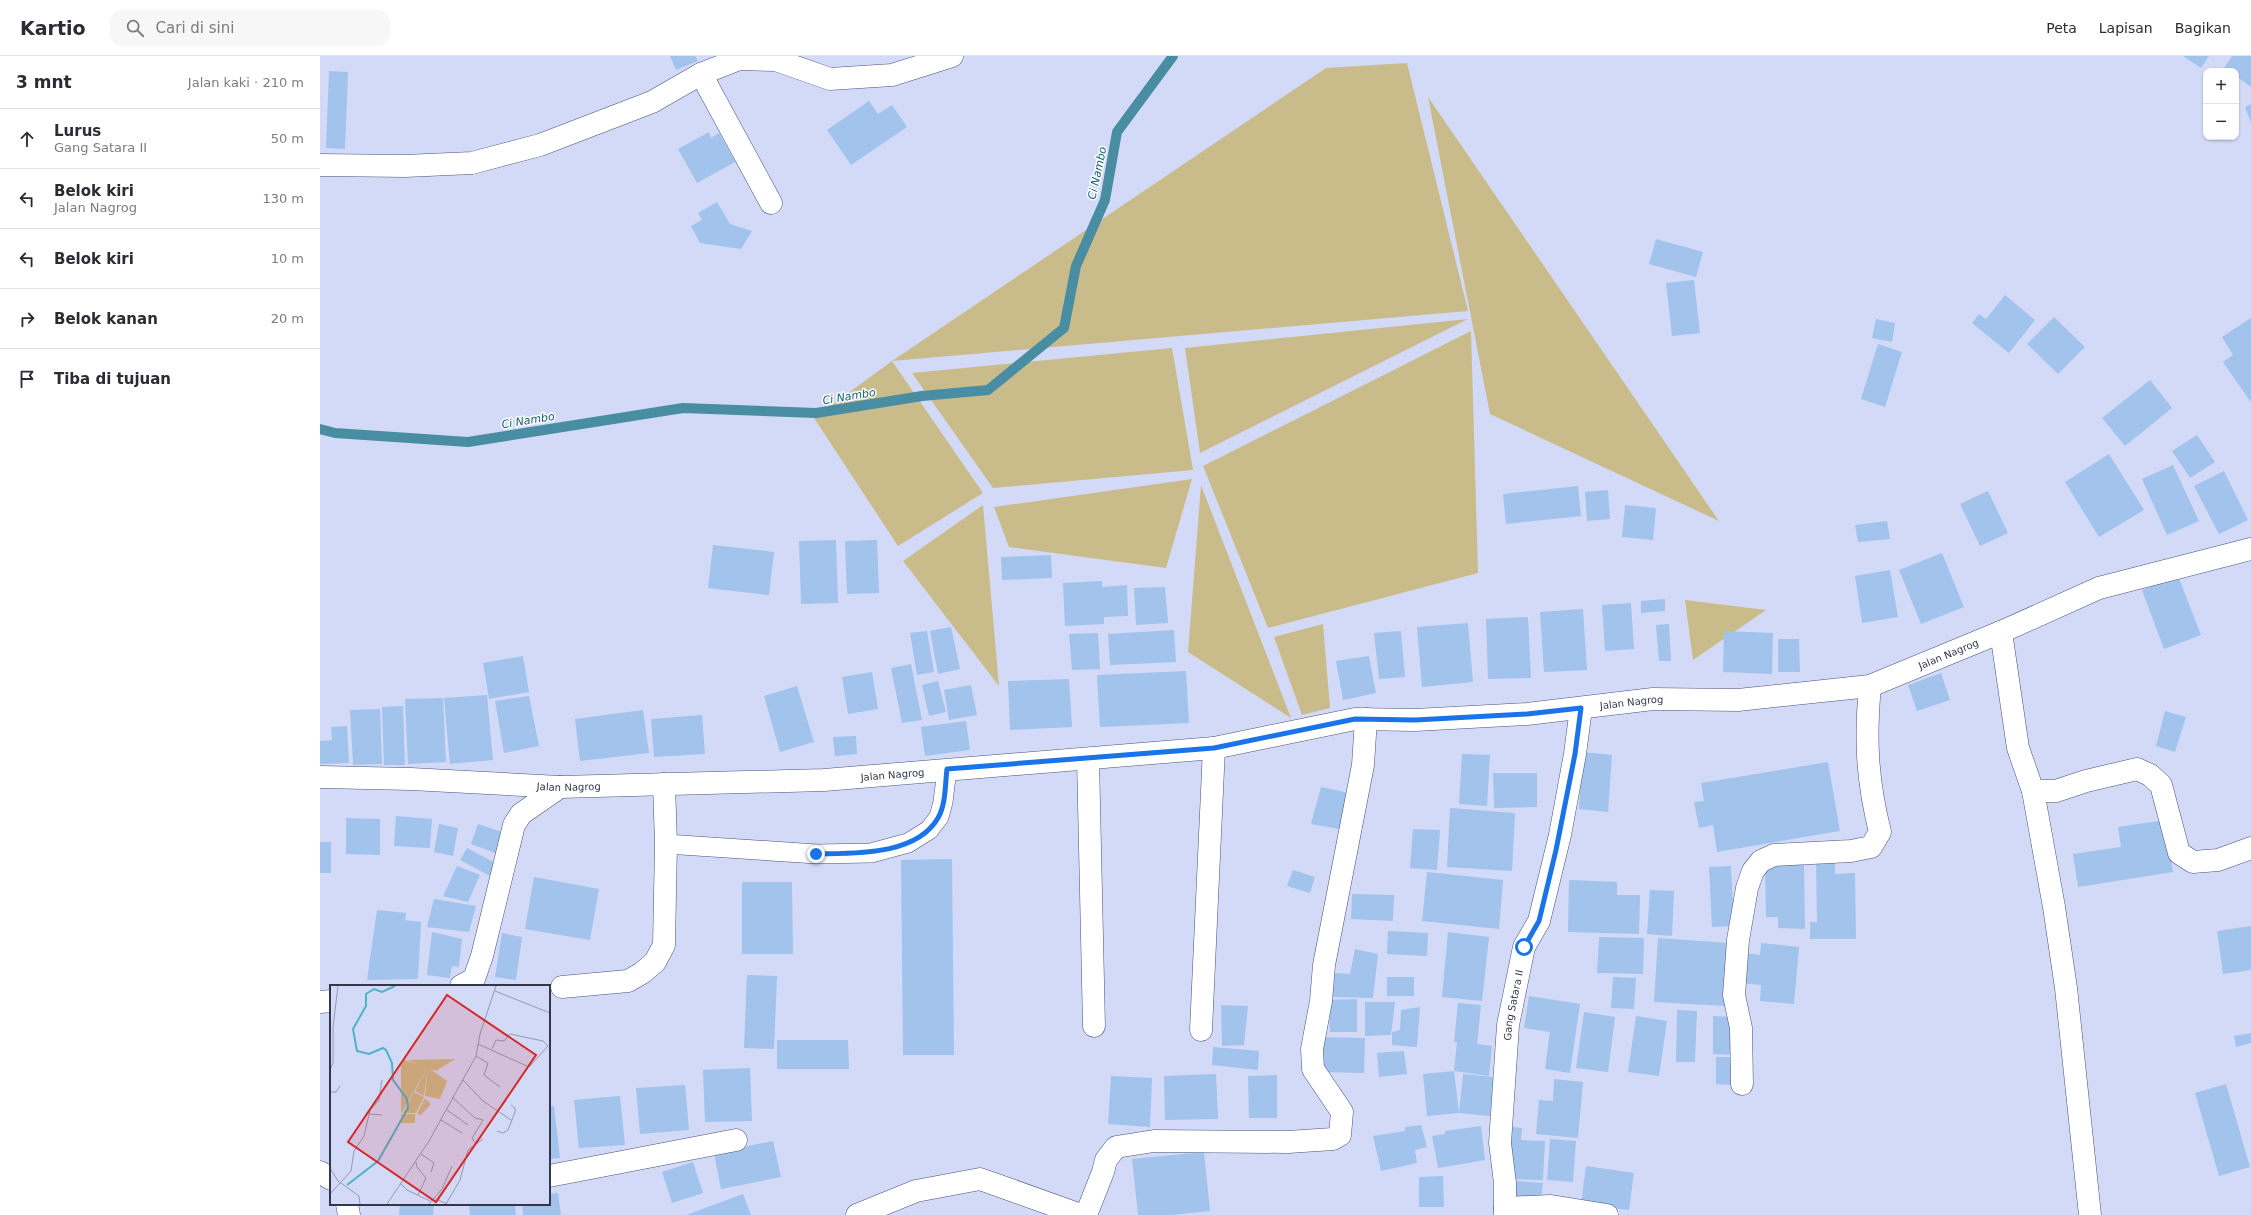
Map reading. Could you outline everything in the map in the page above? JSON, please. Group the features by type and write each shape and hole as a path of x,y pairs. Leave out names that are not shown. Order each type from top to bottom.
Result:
{"street":[{"path":"320,164 405,166 472,163 540,145 652,102 701,74 739,59 776,60 830,79 892,75 952,56"},
{"path":"701,74 771,203"},
{"name":"Jalan Nagrog","path":"320,777 411,779 560,787 824,780 1214,748 1355,719 1415,720 1527,714 1653,699 1738,700 1870,686 2001,632 2099,588 2251,549"},
{"path":"2001,632 2018,748 2033,791 2054,907 2066,988 2090,1215"},
{"path":"1742,1084 1741,1028 1734,996 1738,940 1747,888 1753,871 1761,861 1774,855 1851,851 1871,847 1880,832 1872,801 1868,764 1866,733 1870,686"},
{"name":"Gang Satara II","path":"1505,1212 1505,1183 1500,1143 1508,1025 1524,947 1539,921 1560,835 1575,754 1581,708"},
{"path":"1086,1215 1103,1172 1106,1160 1116,1147 1154,1141 1288,1142 1333,1139 1340,1135 1342,1112 1312,1069 1312,1049 1321,1001 1324,965 1363,765 1366,720"},
{"path":"1201,1030 1214,748"},
{"path":"1088,759 1094,1026"},
{"path":"2033,791 2056,791 2086,781 2137,769 2150,775 2161,784 2179,853 2194,862 2218,860 2251,848"},
{"path":"562,987 628,981 655,962 664,945 666,844 664,784"},
{"path":"463,985 474,979 482,956 514,825 520,814 560,787"},
{"path":"320,1002 330,1001"},
{"path":"550,1176 736,1140"},
{"path":"320,1172 330,1178"},
{"path":"857,1215 916,1191 980,1179 1081,1215"},
{"path":"347,1205 349,1215"},
{"path":"1505,1212 1551,1206 1607,1215"}],"lane":[{"path":"666,844 816,854 871,853 908,843 929,830 939,817 943,802 947,769"}],"shaded area":[{"path":"1407,63 1468,311 892,361 1326,68"},
{"path":"1428,97 1719,521 1490,414"},
{"path":"1468,319 1200,453 1185,348"},
{"path":"1471,331 1478,573 1268,628 1203,466"},
{"path":"1172,348 1193,470 993,488 912,373"},
{"path":"892,361 983,493 898,546 814,418"},
{"path":"1192,479 1166,568 1009,547 994,507"},
{"path":"1201,485 1291,718 1188,652"},
{"path":"983,505 999,686 903,561"},
{"path":"1685,600 1766,610 1693,660"},
{"path":"1323,624 1330,708 1302,715 1274,637"}],"building":[{"path":"670,56 695,56 698,61 676,70"},
{"path":"2183,56 2209,56 2201,68"},
{"path":"2232,56 2251,56 2251,87 2239,78 2239,68 2224,68"},
{"path":"329,71 348,72 345,149 326,148"},
{"path":"869,101 878,114 892,105 907,127 851,165 827,130"},
{"path":"2251,104 2251,123 2245,107"},
{"path":"709,132 711,138 719,133 735,162 697,183 678,149"},
{"path":"717,202 730,224 752,231 741,249 700,243 691,226 702,220 698,213"},
{"path":"1656,239 1703,252 1696,277 1649,264"},
{"path":"1694,280 1700,333 1672,336 1666,283"},
{"path":"2005,295 2035,320 2009,353 1972,323 1979,314 1986,319"},
{"path":"2054,317 2085,347 2058,374 2027,344"},
{"path":"2251,318 2250,401 2223,362 2233,355 2222,337"},
{"path":"1876,319 1895,323 1892,342 1872,338"},
{"path":"1878,344 1902,352 1885,407 1861,399"},
{"path":"2150,380 2172,408 2125,446 2102,418"},
{"path":"2197,435 2215,462 2190,478 2172,451"},
{"path":"2109,454 2144,510 2099,537 2065,482"},
{"path":"2173,465 2199,521 2167,535 2142,479"},
{"path":"2224,471 2248,520 2219,534 2194,486"},
{"path":"1578,486 1581,516 1506,524 1503,494"},
{"path":"1608,490 1610,519 1587,521 1585,492"},
{"path":"1988,491 2008,533 1980,546 1960,504"},
{"path":"1625,505 1656,508 1653,540 1622,537"},
{"path":"1887,521 1890,539 1858,542 1855,525"},
{"path":"836,540 838,603 801,604 799,541"},
{"path":"877,540 879,593 847,594 845,541"},
{"path":"713,545 774,552 769,595 708,588"},
{"path":"1942,553 1964,607 1921,624 1899,570"},
{"path":"1051,555 1052,578 1002,580 1001,557"},
{"path":"1890,570 1898,617 1862,623 1855,576"},
{"path":"2178,576 2201,635 2164,649 2142,590"},
{"path":"1102,581 1102,587 1127,585 1128,616 1104,617 1104,624 1065,626 1063,583"},
{"path":"1165,587 1168,623 1136,625 1134,588"},
{"path":"1665,599 1665,611 1641,613 1641,601"},
{"path":"1631,603 1634,649 1605,651 1602,605"},
{"path":"1583,609 1587,670 1544,672 1540,612"},
{"path":"1528,617 1531,678 1488,679 1486,619"},
{"path":"1468,623 1473,682 1422,687 1417,627"},
{"path":"1669,624 1671,661 1659,661 1656,625"},
{"path":"951,627 960,669 938,674 930,631"},
{"path":"1174,630 1176,662 1110,665 1108,634"},
{"path":"927,631 934,672 917,675 910,633"},
{"path":"1401,631 1405,677 1379,679 1374,633"},
{"path":"1724,631 1773,633 1772,674 1723,672"},
{"path":"1098,633 1100,669 1072,670 1069,634"},
{"path":"1778,639 1799,639 1800,672 1778,672"},
{"path":"523,656 529,692 489,699 483,663"},
{"path":"1369,656 1376,693 1343,700 1336,661"},
{"path":"911,664 922,720 902,723 891,668"},
{"path":"1186,671 1189,723 1100,727 1097,675"},
{"path":"872,672 878,709 848,714 842,677"},
{"path":"1941,673 1950,700 1917,711 1908,685"},
{"path":"1069,679 1072,727 1010,730 1008,681"},
{"path":"938,681 946,712 929,716 922,685"},
{"path":"971,685 977,715 949,720 944,690"},
{"path":"797,686 814,742 780,752 764,696"},
{"path":"487,695 493,760 450,764 444,698"},
{"path":"529,696 539,746 504,753 495,701"},
{"path":"443,698 446,762 408,764 405,699"},
{"path":"403,706 405,765 384,765 382,707"},
{"path":"380,709 382,764 353,765 350,710"},
{"path":"643,710 649,753 580,761 575,719"},
{"path":"2165,711 2186,717 2175,752 2156,746"},
{"path":"702,715 705,754 654,757 651,719"},
{"path":"966,721 970,750 925,756 921,727"},
{"path":"347,726 349,763 320,764 320,741 332,740 331,727"},
{"path":"856,736 857,754 835,756 833,737"},
{"path":"1582,752 1612,755 1608,812 1579,809"},
{"path":"1462,754 1490,755 1487,806 1459,804"},
{"path":"1828,762 1840,831 1717,852 1713,825 1699,828 1694,802 1704,801 1701,783"},
{"path":"1493,773 1537,773 1537,807 1494,808"},
{"path":"1321,787 1349,793 1339,829 1311,824"},
{"path":"1450,808 1515,813 1512,871 1447,867"},
{"path":"396,816 432,819 430,848 394,846"},
{"path":"346,818 380,819 380,855 346,854"},
{"path":"2165,820 2173,872 2078,887 2073,854 2121,847 2118,827"},
{"path":"439,824 458,828 453,856 434,852"},
{"path":"478,824 505,833 498,854 471,844"},
{"path":"1413,829 1440,830 1437,870 1410,868"},
{"path":"320,842 331,842 331,873 320,873"},
{"path":"467,848 499,865 492,877 460,860"},
{"path":"952,859 954,1055 903,1055 901,860"},
{"path":"1816,859 1835,860 1835,874 1855,873 1856,939 1810,939 1810,922 1817,922"},
{"path":"1765,862 1804,862 1805,929 1778,928 1778,917 1766,917"},
{"path":"457,866 480,875 468,902 443,896"},
{"path":"1731,866 1734,926 1712,927 1709,867"},
{"path":"1293,870 1315,877 1310,893 1287,886"},
{"path":"1427,872 1503,880 1499,929 1422,921"},
{"path":"534,877 599,889 590,940 525,929"},
{"path":"1569,880 1617,882 1617,895 1640,895 1639,934 1568,932"},
{"path":"742,882 792,882 793,954 742,954"},
{"path":"1650,890 1674,891 1672,936 1647,934"},
{"path":"1352,894 1394,895 1393,921 1351,919"},
{"path":"434,899 476,906 469,932 427,927"},
{"path":"377,910 406,913 405,920 421,922 418,979 367,980"},
{"path":"2251,926 2251,970 2223,974 2217,931"},
{"path":"1388,931 1428,933 1427,956 1387,954"},
{"path":"432,932 462,939 459,967 452,966 450,978 427,975"},
{"path":"1448,932 1489,937 1482,1001 1442,997"},
{"path":"502,933 522,937 516,980 495,977"},
{"path":"1599,937 1644,938 1643,974 1597,973"},
{"path":"1658,938 1729,943 1725,1006 1654,1002"},
{"path":"1761,943 1799,947 1794,1004 1760,1001 1761,985 1739,983 1741,953 1760,955"},
{"path":"1355,949 1378,954 1373,998 1332,997 1335,973 1350,974"},
{"path":"747,975 777,976 774,1049 744,1048"},
{"path":"1387,977 1414,977 1414,996 1387,996"},
{"path":"1613,977 1636,978 1634,1009 1611,1008"},
{"path":"1529,996 1580,1004 1570,1073 1545,1069 1550,1032 1524,1028"},
{"path":"1357,999 1357,1032 1330,1032 1329,1000"},
{"path":"1365,1002 1395,1002 1391,1035 1365,1036"},
{"path":"1458,1003 1481,1005 1477,1044 1492,1046 1489,1076 1454,1071 1457,1042 1454,1042"},
{"path":"1221,1005 1248,1006 1244,1045 1222,1046"},
{"path":"1420,1007 1417,1047 1392,1045 1392,1032 1400,1030 1401,1010"},
{"path":"1677,1010 1697,1011 1695,1062 1676,1062"},
{"path":"550,1011 551,1011 550,1036"},
{"path":"1584,1012 1615,1017 1608,1072 1576,1068"},
{"path":"1636,1016 1667,1021 1659,1076 1628,1072"},
{"path":"1713,1016 1736,1017 1735,1055 1713,1054"},
{"path":"2251,1033 2251,1043 2236,1047 2234,1036"},
{"path":"1318,1037 1365,1038 1364,1073 1318,1072"},
{"path":"777,1040 848,1040 849,1069 777,1069"},
{"path":"1213,1047 1259,1051 1258,1070 1212,1065"},
{"path":"1404,1051 1407,1074 1379,1077 1377,1053"},
{"path":"1716,1057 1734,1057 1733,1085 1716,1084"},
{"path":"750,1068 752,1121 705,1122 703,1070"},
{"path":"1454,1071 1459,1113 1427,1116 1423,1074"},
{"path":"1216,1074 1218,1119 1165,1120 1164,1076"},
{"path":"1463,1074 1494,1077 1490,1116 1459,1113"},
{"path":"1277,1075 1277,1118 1249,1118 1248,1076"},
{"path":"1111,1076 1152,1078 1150,1127 1108,1124"},
{"path":"1554,1079 1583,1082 1578,1138 1536,1134 1539,1100 1553,1101"},
{"path":"2226,1084 2250,1167 2219,1176 2195,1093"},
{"path":"685,1085 689,1130 640,1134 636,1088"},
{"path":"620,1096 625,1145 579,1148 574,1100"},
{"path":"550,1106 554,1106 560,1158 550,1159"},
{"path":"1421,1125 1427,1147 1415,1150 1417,1163 1381,1171 1373,1136 1405,1131 1405,1127"},
{"path":"1481,1126 1485,1160 1438,1168 1432,1136 1445,1134 1445,1131"},
{"path":"1503,1126 1522,1128 1521,1140 1545,1141 1543,1180 1511,1179"},
{"path":"1550,1139 1576,1141 1573,1182 1547,1180"},
{"path":"773,1141 781,1177 721,1189 714,1153"},
{"path":"1204,1152 1210,1211 1171,1215 1138,1215 1132,1159"},
{"path":"693,1162 703,1193 672,1203 662,1172"},
{"path":"1586,1166 1634,1173 1629,1210 1581,1204"},
{"path":"1443,1176 1444,1207 1419,1207 1419,1177"},
{"path":"1514,1181 1543,1183 1541,1199 1513,1197"},
{"path":"558,1193 561,1215 523,1215 522,1205 550,1205 550,1194"},
{"path":"743,1194 751,1215 686,1215"},
{"path":"400,1205 434,1205 433,1215 399,1215"},
{"path":"469,1205 515,1205 516,1215 470,1215"}],"waterway":[{"name":"Ci Nambo","path":"320,429 335,433 468,442 683,408 816,413 922,396 988,390 1064,328 1076,266 1105,200 1117,132 1173,56"}],"route":[{"path":"816,854 871,853 908,843 929,830 939,817 943,802 947,769 1214,748 1355,719 1415,720 1527,714 1581,708 1575,754 1560,835 1539,921 1524,947"}]}
